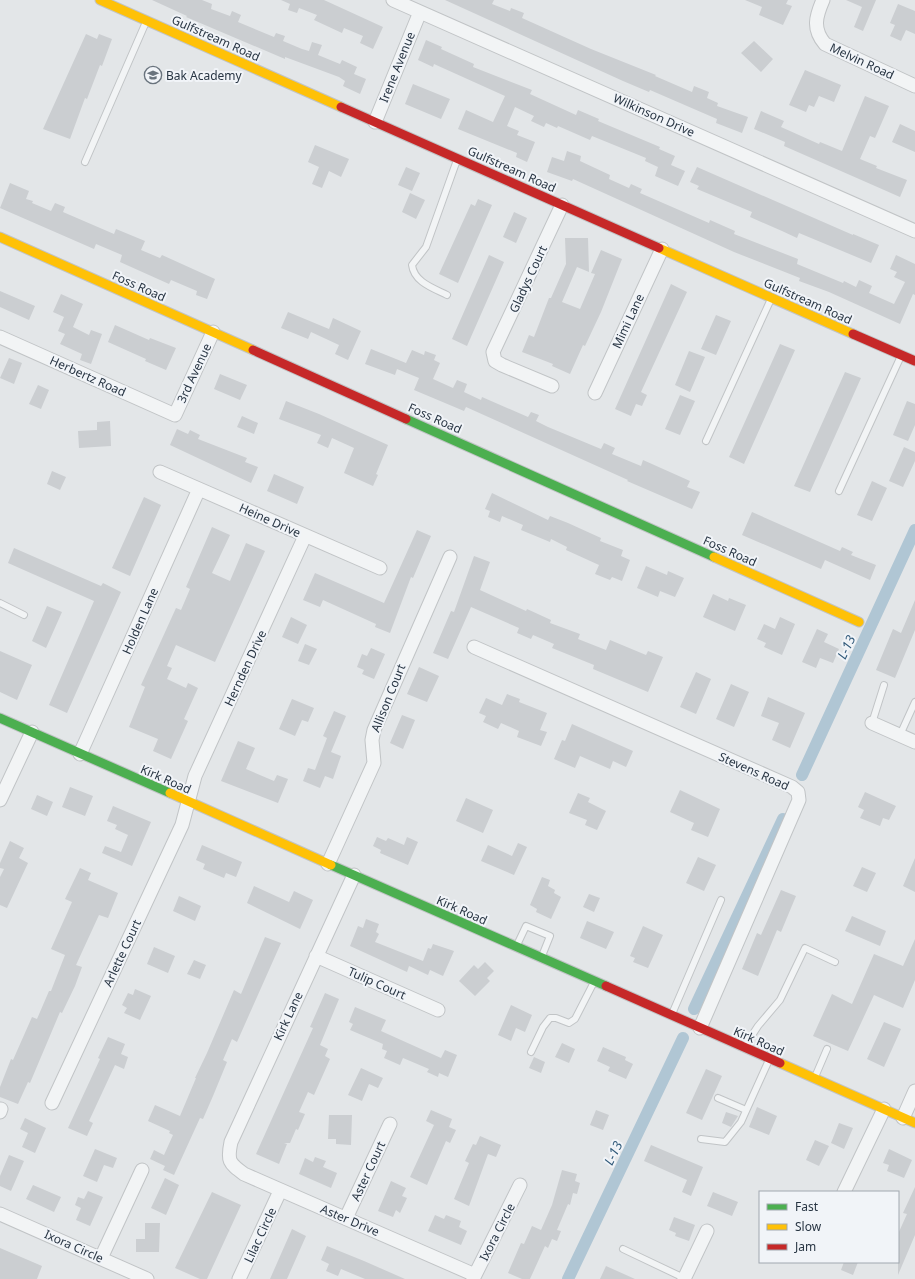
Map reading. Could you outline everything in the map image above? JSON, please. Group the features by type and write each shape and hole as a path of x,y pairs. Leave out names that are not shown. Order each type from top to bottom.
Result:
{"street":[{"name":"Gulfstream Road","path":"100,0 915,361"},
{"name":"Wilkinson Drive","path":"393,0 915,231"},
{"name":"Melvin Road","path":"824,0 816,17 816,30 824,44 915,86"},
{"name":"Irene Avenue","path":"375,122 420,12"},
{"name":"Gladys Court","path":"552,386 495,361 493,352 562,205"},
{"name":"Foss Road","path":"0,237 859,622"},
{"name":"Mimi Lane","path":"595,393 662,249"},
{"name":"3rd Avenue","path":"175,415 213,332"},
{"name":"Herbertz Road","path":"0,337 175,415"},
{"name":"Heine Drive","path":"160,472 380,568"},
{"name":"Holden Lane","path":"80,754 200,489"},
{"name":"Hernden Drive","path":"188,802 195,776 305,536"},
{"name":"Allison Court","path":"328,864 374,763 372,740 374,730 450,557"},
{"name":"Stevens Road","path":"474,647 792,787 798,792 799,800 700,1028"},
{"name":"Kirk Road","path":"0,718 915,1123"},
{"path":"872,723 915,742"},
{"path":"0,800 32,732"},
{"name":"Arlette Court","path":"52,1103 182,825 188,802"},
{"name":"Kirk Lane","path":"228,1160 230,1142 354,875"},
{"name":"Tulip Court","path":"316,956 438,1010"},
{"path":"903,1118 915,1091"},
{"path":"844,1191 884,1109"},
{"name":"Aster Court","path":"346,1218 390,1124"},
{"name":"Aster Drive","path":"228,1160 232,1166 244,1174 280,1191 346,1218 474,1277"},
{"path":"101,1258 142,1170"},
{"name":"Ixora Circle","path":"474,1277 520,1185"},
{"name":"Lilac Circle","path":"239,1279 280,1191"},
{"name":"Ixora Circle","path":"0,1214 147,1279"},
{"path":"684,1279 707,1231"}],"lane":[{"path":"85,162 147,21"},
{"path":"447,295 421,281 413,273 412,265 426,247 457,158"},
{"path":"706,441 772,297"},
{"path":"839,491 902,355"},
{"path":"0,604 24,615"},
{"path":"872,723 884,686"},
{"path":"900,735 915,702"},
{"path":"671,1015 721,900"},
{"path":"516,947 526,926 550,936 541,958"},
{"path":"744,1048 758,1026 780,1000 804,948 835,962"},
{"path":"531,1052 543,1027 550,1018 556,1018 567,1022 575,1019 594,981"},
{"path":"815,1079 828,1049"},
{"path":"701,1139 725,1142 741,1122 769,1059"},
{"path":"718,1098 746,1110"},
{"path":"623,1249 684,1279"}],"building":[{"path":"152,0 202,0 212,4 211,9 230,16 232,11 241,15 238,22 274,37 276,33 285,36 283,41 302,49 309,51 312,42 322,45 318,55 340,64 342,60 357,67 354,74 366,79 360,94 343,86 345,81 339,77 285,57 285,59 186,17 187,16"},
{"path":"281,0 324,0 383,27 373,49 360,43 363,36 344,28 342,33 314,20 317,15 299,8 297,13 288,10 290,4"},
{"path":"445,0 494,0 492,4 510,11 511,8 524,13 522,18 591,49 656,75 655,76 692,92 694,86 709,92 707,98 718,103 717,106 748,117 742,133 716,123 717,119 650,90 649,92 623,81"},
{"path":"745,0 788,0 786,4 792,6 783,25 759,15 762,7"},
{"path":"846,0 876,0 863,31 854,27 862,7"},
{"path":"898,4 915,11 915,34 906,30 901,41 890,36 895,25 890,23"},
{"path":"86,34 97,39 99,34 112,39 87,99 85,98 70,139 43,129"},
{"path":"426,40 442,47 441,49 474,64 473,67 532,90 530,94 576,115 578,110 599,119 598,121 660,147 659,149 675,156 671,165 685,171 678,186 655,176 658,167 645,161 646,158 592,136 590,140 558,126 557,128 546,123 544,127 531,121 534,116 515,107 507,126 519,131 517,135 535,142 527,162 516,157 517,153 458,129 466,110 493,122 505,96 434,64 433,67 418,60"},
{"path":"754,41 773,59 761,72 741,53"},
{"path":"805,70 841,85 834,102 819,96 814,107 809,105 806,112 789,105"},
{"path":"413,84 450,99 441,119 405,104"},
{"path":"865,96 889,106 875,138 870,136 860,159 877,166 876,168 907,180 900,197 784,146 785,142 754,129 761,111 784,121 781,127 819,144 820,142 842,151"},
{"path":"900,124 915,131 915,152 892,142"},
{"path":"315,145 349,159 341,177 329,171 322,188 312,184 319,167 308,162"},
{"path":"567,151 581,156 580,161 610,175 609,179 629,188 631,184 642,189 640,193 709,223 710,220 735,231 734,234 798,259 797,264 843,283 844,281 856,287 859,280 872,286 869,293 894,304 905,282 894,277 897,272 890,269 896,255 915,264 915,295 913,294 900,324 829,292 799,281 800,278 734,252 573,179 572,181 547,172 552,157 564,161"},
{"path":"406,167 420,173 412,191 398,185"},
{"path":"697,167 879,245 871,263 799,233 797,238 750,217 752,212 697,189 699,186 690,182"},
{"path":"10,183 29,191 26,199 33,201 32,203 51,211 55,203 65,207 63,212 114,234 116,229 145,241 141,250 160,258 162,255 215,279 207,299 196,295 197,291 171,280 169,284 120,262 122,255 96,244 94,249 0,208"},
{"path":"410,193 425,200 416,219 402,212"},
{"path":"478,199 492,205 458,283 439,274 471,204 475,206"},
{"path":"514,212 527,218 516,243 503,237"},
{"path":"565,238 588,238 589,272 577,267 562,302 580,309 595,274 591,273 601,250 622,259 601,312 585,346 583,345 570,374 552,366 553,364 522,352 529,335 534,337 549,298 551,298 566,264"},
{"path":"489,255 504,262 467,346 452,339"},
{"path":"671,284 687,292 641,392 647,395 642,406 636,404 631,416 615,409"},
{"path":"0,291 35,306 29,320 0,307"},
{"path":"61,294 83,304 73,327 89,335 91,330 102,334 91,364 80,360 82,354 60,344 65,334 58,331 64,317 53,312"},
{"path":"288,312 329,329 333,318 361,331 348,360 335,354 339,345 311,332 308,339 281,328"},
{"path":"716,315 731,321 716,355 701,349"},
{"path":"115,325 149,340 150,338 176,348 166,370 145,361 146,359 108,342"},
{"path":"780,344 795,350 744,464 729,457"},
{"path":"371,349 406,363 412,350 424,355 425,351 436,355 434,360 440,363 433,379 453,388 457,380 467,384 464,392 481,400 482,397 528,417 531,412 539,415 536,421 548,427 601,449 604,443 615,448 612,454 641,466 643,460 690,481 687,487 700,492 692,509 627,481 628,480 466,407 464,411 414,390 419,378 397,369 395,375 365,364"},
{"path":"689,351 705,357 690,392 675,385"},
{"path":"9,358 22,363 14,384 0,378"},
{"path":"845,372 861,378 810,492 794,486"},
{"path":"220,374 247,385 240,400 214,389"},
{"path":"38,385 49,390 41,409 29,404"},
{"path":"680,395 695,401 680,435 665,429"},
{"path":"286,401 388,445 376,474 378,475 373,486 344,473 354,448 332,438 328,448 317,443 321,435 279,419"},
{"path":"907,401 915,404 915,425 908,441 893,435"},
{"path":"242,416 258,423 254,434 237,427"},
{"path":"110,421 111,446 79,448 78,431 97,430 97,422"},
{"path":"177,429 188,434 190,430 200,435 198,439 247,458 245,462 258,467 251,483 170,445"},
{"path":"904,447 915,452 915,461 903,487 889,481"},
{"path":"52,471 66,477 60,490 47,484"},
{"path":"274,474 304,487 297,504 267,491"},
{"path":"872,481 887,488 872,521 857,515"},
{"path":"492,493 548,520 550,516 568,523 601,538 600,541 623,550 621,556 630,560 622,581 612,577 610,580 595,574 599,565 566,550 567,547 551,539 550,542 521,530 523,525 502,516 500,522 488,517 490,511 485,509"},
{"path":"144,497 161,505 130,576 112,568"},
{"path":"752,512 840,551 842,547 853,552 851,555 876,565 870,580 825,560 821,569 742,535"},
{"path":"212,527 230,535 212,573 230,581 246,543 265,551 215,662 176,645 167,666 172,668 167,679 186,688 188,683 198,688 184,719 188,721 171,759 153,751 158,739 129,727 145,687 141,685 176,608 181,610 190,589 186,587"},
{"path":"417,530 431,536 413,578 411,577 390,633 375,627 376,624 323,600 320,607 303,600 315,573 384,603"},
{"path":"14,548 101,586 103,583 121,592 67,713 49,705 94,601 8,563"},
{"path":"474,556 490,562 480,590 526,611 527,609 551,620 550,623 580,634 578,639 606,650 610,640 646,655 648,651 663,657 648,692 593,669 594,665 552,648 554,644 533,635 531,639 517,633 519,628 471,607 448,659 433,653 451,611 454,612"},
{"path":"646,566 667,575 668,571 684,578 675,597 660,591 658,597 637,588"},
{"path":"713,594 728,601 729,598 746,605 735,631 703,617"},
{"path":"915,600 915,630 895,678 876,670 893,629 901,633"},
{"path":"47,606 62,612 46,648 32,641"},
{"path":"291,617 307,625 298,644 282,637"},
{"path":"780,617 795,624 782,655 764,647 766,643 757,639 764,624 775,629"},
{"path":"817,629 828,634 824,642 839,649 833,663 820,658 816,668 802,662"},
{"path":"305,644 317,649 309,665 298,661"},
{"path":"371,648 385,654 374,679 362,674 364,670 357,667 362,654 367,656"},
{"path":"0,651 32,665 17,700 0,692"},
{"path":"419,667 439,676 427,702 407,694"},
{"path":"696,672 711,679 696,714 680,707"},
{"path":"731,684 749,692 734,727 716,719"},
{"path":"507,694 520,699 519,702 547,713 540,730 547,732 541,746 517,737 519,731 501,723 498,729 483,722 486,716 479,713 486,698 502,705"},
{"path":"768,697 805,713 790,748 772,740 779,723 761,716"},
{"path":"292,699 314,708 308,722 302,720 295,736 279,729"},
{"path":"334,711 346,716 331,752 341,756 333,779 325,776 320,788 303,781 308,768 315,770 327,738 323,736"},
{"path":"402,715 415,720 403,749 390,743"},
{"path":"572,724 633,751 626,767 613,761 610,769 580,756 575,768 554,759 562,740 565,741"},
{"path":"238,741 255,748 246,769 274,781 277,775 288,779 278,803 221,781"},
{"path":"70,787 93,796 85,816 62,807"},
{"path":"680,790 720,809 708,837 691,830 694,823 670,812"},
{"path":"865,792 896,806 889,820 883,818 880,826 860,818 864,810 858,807"},
{"path":"578,793 590,798 588,802 606,811 597,830 585,825 587,820 569,813"},
{"path":"37,795 53,802 47,816 31,809"},
{"path":"466,798 493,810 483,833 456,821"},
{"path":"113,806 151,822 132,866 102,853 105,846 121,852 128,835 115,829 117,825 107,821"},
{"path":"377,837 386,841 388,838 404,845 407,837 418,842 408,865 380,853 381,850 373,846"},
{"path":"10,841 24,848 19,858 28,863 7,908 0,905 0,877 4,869 0,868 0,863"},
{"path":"518,843 527,847 514,875 481,861 488,845 512,856"},
{"path":"202,845 242,862 236,877 226,873 224,878 203,869 205,864 196,860"},
{"path":"698,857 716,865 704,891 686,883"},
{"path":"915,858 915,892 903,886"},
{"path":"862,867 876,873 867,892 853,886"},
{"path":"80,868 91,873 88,880 118,893 108,918 99,915 76,965 82,967 75,986 62,1013 60,1012 30,1083 28,1082 18,1104 0,1097 0,1087 11,1059 13,1060 32,1017 37,1019 49,991 51,991 65,955 51,949 72,902 65,899"},
{"path":"542,877 550,880 548,886 555,890 554,893 561,897 551,919 536,912 537,909 530,905"},
{"path":"254,886 289,902 294,891 313,900 300,929 247,903"},
{"path":"781,890 796,896 781,932 777,930 758,976 742,969 757,933 761,935"},
{"path":"589,894 600,898 594,912 583,907"},
{"path":"179,896 201,906 195,921 173,911"},
{"path":"852,916 886,931 880,946 845,931"},
{"path":"366,919 379,924 376,932 379,934 375,942 423,961 428,948 431,949 433,944 454,951 443,976 430,970 428,975 409,966 407,972 350,946 358,926 363,928"},
{"path":"587,921 614,932 606,949 580,938"},
{"path":"643,926 663,935 648,968 633,962 635,958 630,956"},
{"path":"265,937 281,943 237,1042 232,1039 223,1060 227,1062 213,1096 203,1119 200,1118 174,1175 163,1170 165,1166 150,1159 154,1150 164,1155 173,1135 169,1133 170,1131 148,1121 155,1105 180,1116 234,990 241,994"},
{"path":"915,939 915,980 903,1008 874,995 848,1051 813,1036 832,994 852,1004 874,954 903,966"},
{"path":"154,947 175,956 168,973 147,964"},
{"path":"194,960 206,965 200,979 187,974"},
{"path":"485,962 494,971 487,978 490,981 475,996 459,981 474,965 478,969"},
{"path":"135,989 151,996 140,1020 124,1013 127,1008 122,1005 128,993 133,995"},
{"path":"325,993 339,999 320,1045 328,1049 325,1056 330,1059 314,1095 308,1092 299,1112 305,1114 290,1143 284,1143 287,1144 279,1164 256,1154 313,1028 310,1027"},
{"path":"511,1005 532,1015 525,1032 516,1028 511,1041 498,1035"},
{"path":"355,1007 386,1020 381,1031 441,1058 445,1050 457,1055 448,1077 439,1073 438,1077 427,1072 429,1069 403,1058 400,1065 384,1058 387,1051 382,1049 383,1044 350,1030 353,1024 349,1022"},
{"path":"884,1022 901,1029 884,1067 867,1059"},
{"path":"108,1037 125,1044 121,1054 128,1057 124,1069 115,1065 89,1121 93,1123 87,1136 68,1128 100,1059 98,1058"},
{"path":"562,1043 575,1049 569,1063 555,1057"},
{"path":"603,1047 626,1057 625,1060 633,1064 626,1079 608,1071 610,1067 597,1061"},
{"path":"534,1057 545,1062 541,1073 529,1068"},
{"path":"361,1068 383,1078 378,1088 369,1084 362,1101 348,1095"},
{"path":"706,1069 722,1076 702,1120 686,1113"},
{"path":"757,1107 777,1116 769,1135 749,1127"},
{"path":"431,1110 452,1119 449,1127 456,1130 450,1143 446,1141 427,1185 410,1177 434,1125 426,1121"},
{"path":"596,1110 609,1115 603,1130 590,1125"},
{"path":"726,1112 738,1116 731,1127 722,1123"},
{"path":"329,1115 352,1115 351,1145 336,1144 336,1139 328,1139"},
{"path":"25,1118 46,1128 35,1153 22,1147 28,1133 20,1129"},
{"path":"839,1123 853,1128 844,1149 831,1143"},
{"path":"480,1136 501,1145 496,1157 488,1154 469,1206 454,1199 469,1163 465,1161 473,1144 476,1145"},
{"path":"815,1140 829,1146 819,1166 806,1160"},
{"path":"651,1145 703,1167 691,1196 682,1192 687,1180 644,1161"},
{"path":"95,1149 117,1158 113,1168 104,1165 97,1182 83,1176"},
{"path":"889,1149 912,1160 904,1178 887,1171 889,1165 883,1163"},
{"path":"9,1155 24,1161 11,1191 0,1186 0,1176"},
{"path":"315,1157 326,1161 323,1167 337,1173 331,1188 299,1174 305,1158 313,1162"},
{"path":"562,1170 577,1174 575,1181 580,1183 577,1194 573,1193 570,1205 568,1204 557,1230 561,1231 557,1241 552,1239 548,1248 545,1246 530,1279 522,1279 508,1273 521,1243 524,1244 532,1226 541,1230 552,1205"},
{"path":"165,1178 179,1185 166,1215 151,1208"},
{"path":"391,1181 406,1188 402,1196 407,1198 400,1213 396,1210 393,1217 378,1211"},
{"path":"33,1185 61,1197 54,1212 26,1199"},
{"path":"915,1187 915,1235 898,1275 899,1232 907,1214 903,1213"},
{"path":"88,1191 103,1197 90,1226 76,1220 81,1208 75,1205 78,1197 84,1199"},
{"path":"212,1192 241,1205 207,1279 200,1279 175,1268"},
{"path":"713,1192 738,1202 732,1216 707,1206"},
{"path":"435,1215 444,1219 446,1215 461,1221 459,1227 467,1231 461,1245 428,1231"},
{"path":"674,1217 695,1225 689,1241 675,1236 676,1233 669,1230"},
{"path":"145,1223 160,1223 159,1252 136,1252 136,1239 145,1239"},
{"path":"292,1229 306,1236 287,1279 270,1279"},
{"path":"327,1246 405,1279 365,1279 341,1269 338,1276 326,1271 329,1264 321,1260"},
{"path":"0,1248 42,1266 37,1279 0,1279"},
{"path":"844,1263 858,1263 853,1275 841,1270"},
{"path":"606,1266 635,1279 600,1279"}],"waterway":[{"name":"L-13","path":"802,775 915,530"},
{"name":"L-13","path":"694,1009 783,819"},
{"name":"L-13","path":"568,1279 683,1038"}],"traffic: fast":[{"path":"406,419 714,557"},
{"path":"0,718 170,793"},
{"path":"331,865 606,986"}],"traffic: slow":[{"path":"100,0 341,107"},
{"path":"0,237 253,350"},
{"path":"659,248 853,334"},
{"path":"714,557 859,622"},
{"path":"170,793 331,865"},
{"path":"780,1063 915,1123"}],"traffic: jam":[{"path":"341,107 659,248"},
{"path":"853,334 915,361"},
{"path":"253,350 406,419"},
{"path":"606,986 780,1063"}],"place":[{"name":"Bak Academy","path":"153,75"}]}
